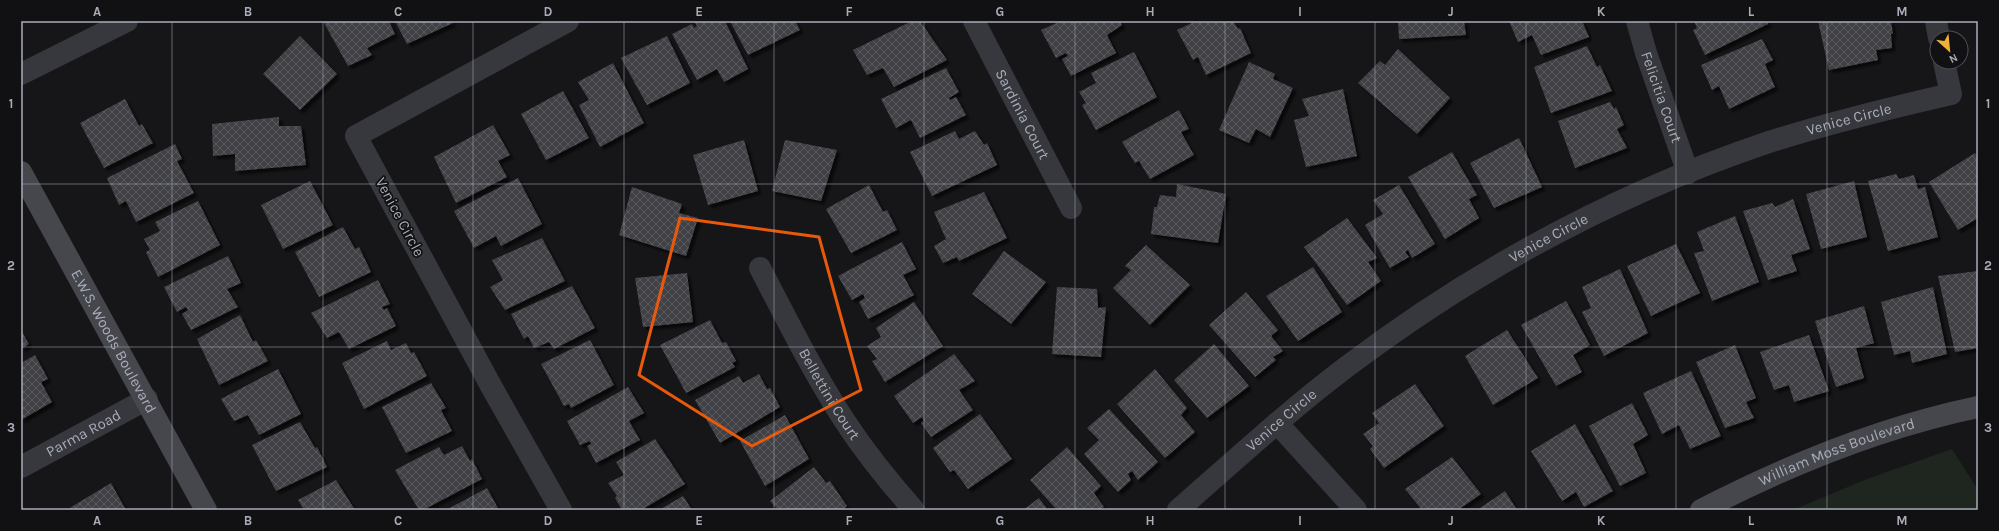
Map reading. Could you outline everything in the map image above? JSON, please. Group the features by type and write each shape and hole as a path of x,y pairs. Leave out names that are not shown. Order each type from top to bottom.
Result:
{"street":[{"path":"21,74 127,21"},
{"name":"Venice Circle","path":"561,510 491,386 356,136 568,21"},
{"name":"Sardinia Court","path":"974,21 1071,208"},
{"name":"Felicitia Court","path":"1637,21 1646,53 1688,173"},
{"name":"Venice Circle","path":"1178,510 1277,423 1363,355 1419,315 1498,266 1577,223 1688,173 1769,142 1860,115 1951,94 1946,70"},
{"name":"E.W.S. Woods Boulevard","path":"21,172 206,510"},
{"name":"Bellettini Court","path":"760,268 807,359 845,421 889,482 914,510"},
{"name":"Parma Road","path":"21,466 146,399"},
{"name":"William Moss Boulevard","path":"1701,510 1736,491 1814,458 1893,430 1978,407"},
{"path":"1277,423 1356,510"}],"highlighted area":[{"path":"680,218 819,237 861,390 752,446 639,375"}],"shaded area":[{"path":"1952,449 1978,490 1978,510 1793,510 1867,479"}],"building":[{"path":"323,21 389,21 395,34 367,48 372,55 348,66"},
{"path":"395,21 452,21 453,23 407,44"},
{"path":"694,21 725,21 748,69 724,82 717,69 697,80 672,34 692,24 694,28 697,26"},
{"path":"730,21 795,21 800,30 748,55"},
{"path":"912,21 920,21 947,60 894,87 883,68 867,75 853,50"},
{"path":"1061,21 1120,21 1122,25 1107,35 1116,53 1071,76 1062,59 1068,56 1066,53 1056,58 1041,30"},
{"path":"1196,21 1233,21 1238,29 1240,28 1251,53 1206,75 1198,57 1193,60 1177,30"},
{"path":"1398,21 1464,21 1466,35 1399,39"},
{"path":"1509,21 1582,21 1589,37 1541,55 1532,35 1518,42"},
{"path":"1694,21 1767,21 1768,24 1705,55 1693,30 1697,28"},
{"path":"1818,21 1891,21 1893,34 1891,34 1892,48 1876,50 1878,60 1829,70"},
{"path":"300,36 337,74 300,110 263,74"},
{"path":"667,36 690,83 647,105 621,58"},
{"path":"1762,39 1773,60 1765,64 1775,87 1729,109 1719,86 1712,90 1701,65"},
{"path":"1587,46 1597,67 1600,65 1612,91 1551,113 1534,67"},
{"path":"1398,49 1450,98 1417,134 1358,83 1380,61 1385,65"},
{"path":"1134,52 1157,97 1096,130 1082,105 1086,103 1079,92 1096,83 1091,73"},
{"path":"1249,62 1275,74 1273,79 1293,88 1270,137 1256,129 1249,143 1219,130"},
{"path":"613,63 644,123 600,147 579,105 589,100 578,82"},
{"path":"946,68 959,92 949,98 950,100 956,97 966,115 920,138 911,120 896,128 881,99"},
{"path":"1343,89 1357,156 1306,167 1294,120 1309,116 1302,99"},
{"path":"563,91 589,138 546,160 521,114"},
{"path":"125,99 139,126 142,124 153,143 104,168 80,123"},
{"path":"1610,102 1614,109 1616,107 1624,125 1617,129 1627,148 1575,168 1558,121"},
{"path":"1179,110 1189,129 1181,132 1194,155 1150,179 1139,161 1135,163 1122,142"},
{"path":"279,117 279,126 301,126 306,165 235,171 235,154 213,156 212,124"},
{"path":"493,125 510,155 498,161 507,177 456,203 434,157"},
{"path":"955,131 959,139 975,131 984,145 987,143 997,165 932,196 910,152"},
{"path":"1519,138 1542,187 1494,208 1470,163"},
{"path":"744,140 758,191 708,205 693,155"},
{"path":"785,140 837,150 821,201 772,191"},
{"path":"175,144 182,159 177,161 194,193 136,222 126,201 119,205 107,178"},
{"path":"1452,152 1477,195 1469,199 1479,218 1445,239 1408,177"},
{"path":"1975,153 1978,159 1978,218 1958,230 1929,182"},
{"path":"1896,174 1899,179 1914,175 1918,189 1925,187 1938,237 1888,251 1868,181"},
{"path":"518,178 542,224 501,246 496,236 474,248 454,211"},
{"path":"310,181 333,225 283,249 261,205"},
{"path":"1854,181 1867,237 1821,249 1806,194"},
{"path":"1177,184 1226,194 1218,243 1151,234 1154,207 1157,207 1160,195 1176,197"},
{"path":"869,185 883,212 887,210 897,230 851,253 826,209"},
{"path":"1399,185 1435,244 1412,258 1408,250 1405,252 1409,257 1390,268 1365,225 1383,214 1373,200"},
{"path":"632,187 682,204 679,213 698,218 686,256 619,235"},
{"path":"984,192 1007,238 959,261 957,257 943,263 934,246 946,239 934,212"},
{"path":"1793,199 1810,249 1791,255 1797,271 1768,280 1743,211 1772,203 1775,207"},
{"path":"198,201 220,245 158,277 146,252 150,250 144,239 160,231 155,222"},
{"path":"1735,216 1759,282 1712,301 1694,253 1704,251 1697,232"},
{"path":"1347,218 1377,258 1368,262 1381,281 1347,305 1304,247"},
{"path":"343,227 355,249 359,247 371,272 319,297 295,252"},
{"path":"542,238 565,281 505,310 490,287 503,280 492,260"},
{"path":"902,242 916,269 903,275 914,295 868,319 859,302 865,298 863,294 852,300 838,276"},
{"path":"1676,244 1700,293 1651,316 1627,266"},
{"path":"1146,245 1190,285 1150,325 1113,288 1131,270 1125,266"},
{"path":"1004,251 1046,282 1011,324 972,294"},
{"path":"228,256 241,283 227,289 238,307 191,330 182,314 188,310 186,307 177,312 164,287"},
{"path":"1313,267 1342,312 1298,341 1266,296"},
{"path":"1620,269 1648,333 1604,356 1582,312 1591,308 1582,287"},
{"path":"1978,271 1978,348 1955,352 1938,276"},
{"path":"687,273 693,322 643,327 635,278"},
{"path":"378,280 390,304 382,307 384,310 387,308 396,326 349,349 339,332 327,338 311,313"},
{"path":"572,286 595,328 554,349 549,342 534,348 528,336 524,339 511,314"},
{"path":"1057,287 1097,289 1098,308 1106,307 1101,357 1052,354"},
{"path":"1933,287 1947,354 1912,363 1910,351 1894,355 1881,302"},
{"path":"1246,292 1278,330 1271,336 1283,351 1273,357 1276,360 1255,377 1209,325"},
{"path":"1566,301 1590,345 1573,355 1582,372 1556,386 1521,325"},
{"path":"914,302 943,346 885,382 872,361 877,359 867,346 881,337 876,328"},
{"path":"1864,306 1874,343 1856,348 1864,378 1836,387 1815,321"},
{"path":"240,315 253,342 256,340 268,361 219,385 197,339"},
{"path":"710,320 722,343 726,342 736,361 732,363 735,367 686,393 660,345"},
{"path":"21,330 29,344 21,349"},
{"path":"1507,330 1538,378 1493,405 1465,356"},
{"path":"1809,335 1829,391 1794,402 1789,385 1774,390 1760,352"},
{"path":"590,340 614,385 571,408 569,404 564,406 541,364"},
{"path":"387,341 391,350 406,343 411,353 414,352 427,376 364,409 342,363"},
{"path":"1214,344 1249,386 1207,418 1174,380"},
{"path":"1735,345 1756,398 1746,402 1754,418 1725,428 1696,362"},
{"path":"954,354 975,381 959,390 973,410 931,437 921,423 924,421 922,417 913,423 894,396"},
{"path":"35,355 48,379 41,382 52,402 21,420 21,363"},
{"path":"278,369 301,414 259,435 248,415 234,421 221,399"},
{"path":"1155,369 1187,408 1181,415 1195,432 1165,458 1117,404"},
{"path":"1691,371 1721,436 1690,449 1679,425 1662,434 1643,393"},
{"path":"759,374 767,389 770,388 780,407 720,443 695,400 739,376 743,383"},
{"path":"431,383 446,408 441,410 452,431 406,453 382,407"},
{"path":"1415,384 1444,426 1384,468 1370,449 1373,446 1363,434 1379,423 1372,413"},
{"path":"628,387 644,413 629,421 640,440 596,463 587,446 591,444 590,441 580,445 567,421"},
{"path":"1632,403 1648,435 1633,444 1646,473 1620,486 1589,426"},
{"path":"1109,409 1158,462 1138,480 1132,471 1128,474 1131,480 1118,492 1084,454 1099,440 1087,428"},
{"path":"980,414 1012,459 968,489 954,470 950,472 933,448"},
{"path":"785,415 809,459 765,486 740,441"},
{"path":"300,422 315,448 317,447 327,467 276,491 252,445"},
{"path":"1575,424 1613,491 1584,507 1576,492 1562,501 1531,451"},
{"path":"655,439 685,484 641,510 622,510 615,498 617,496 608,483 624,475 616,462"},
{"path":"462,446 470,461 472,459 482,479 423,510 419,510 395,470 439,447 444,455"},
{"path":"1067,447 1101,486 1094,493 1104,507 1100,510 1057,510 1030,480"},
{"path":"1452,457 1481,494 1458,510 1422,510 1405,489"},
{"path":"814,467 826,483 830,481 847,506 842,510 778,510 770,501"},
{"path":"336,480 355,510 304,510 298,500"},
{"path":"111,483 126,510 68,509"},
{"path":"487,488 499,510 446,510"},
{"path":"1505,491 1517,510 1477,510"},
{"path":"683,496 692,510 659,510"},
{"path":"1039,498 1048,510 1023,510"}]}
